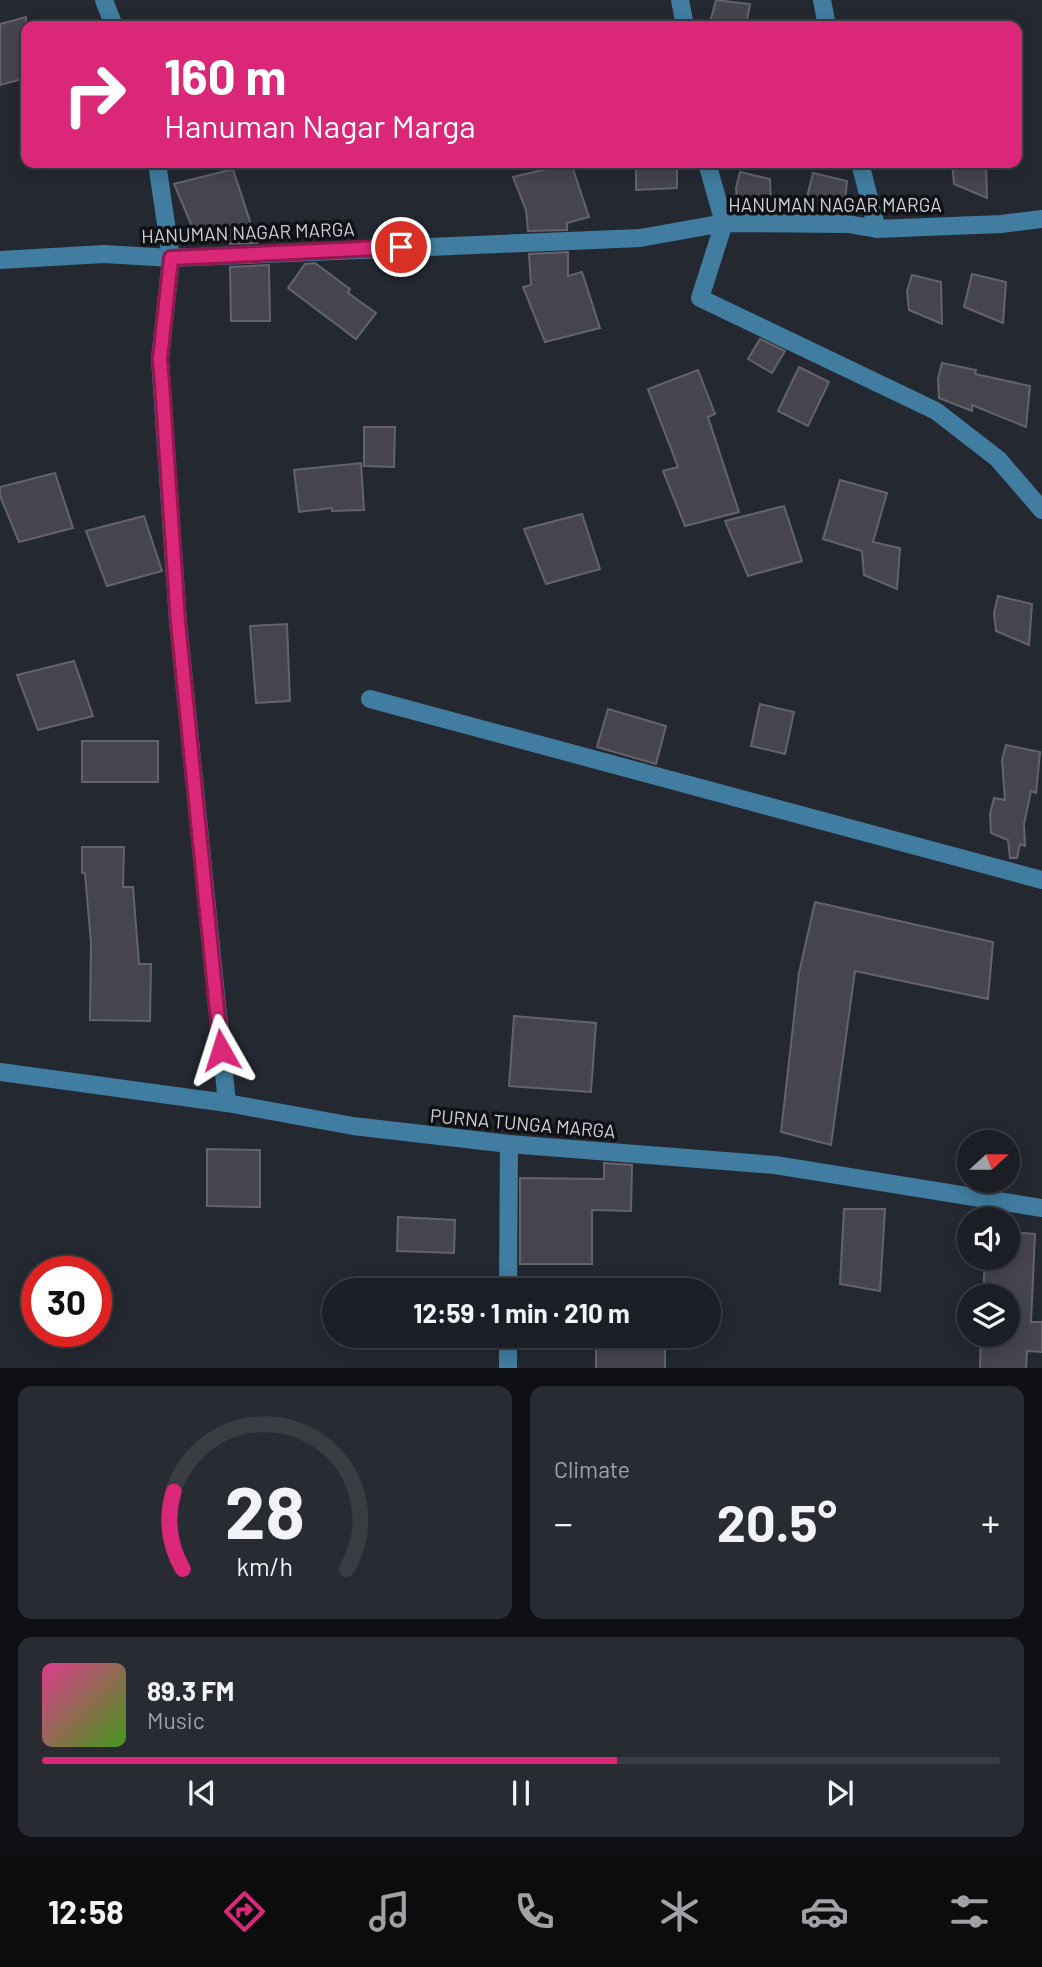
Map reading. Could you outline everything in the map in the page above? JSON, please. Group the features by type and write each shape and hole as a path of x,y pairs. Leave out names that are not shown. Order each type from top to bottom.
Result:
{"street":[{"path":"104,0 112,21"},
{"path":"680,0 684,21"},
{"path":"822,0 826,21"},
{"path":"159,168 171,258 160,359 178,622 227,1103"},
{"path":"708,168 724,223 700,298 936,411 998,459 1042,510"},
{"path":"861,168 877,229"},
{"name":"HANUMAN NAGAR MARGA","path":"0,260 103,254 171,258 640,238 724,223 848,224 877,229 1001,224 1042,219"},
{"path":"370,699 1042,880"},
{"name":"PURNA TUNGA MARGA","path":"0,1072 227,1103 353,1126 509,1144 775,1165 1042,1208"},
{"path":"508,1278 509,1144"},
{"path":"508,1348 508,1368"}],"building":[{"path":"716,0 750,4 747,21 710,21"},
{"path":"26,17 26,21 21,21 21,79 0,85 0,24"},
{"path":"550,168 573,168 589,217 567,223 567,230 528,231 526,210 513,177"},
{"path":"636,168 677,168 677,188 636,190"},
{"path":"952,168 986,168 987,198 954,184"},
{"path":"233,169 257,243 230,244 230,230 197,238 174,184"},
{"path":"740,172 770,179 771,212 750,212 738,207 736,188"},
{"path":"813,173 847,181 844,213 822,212 805,205"},
{"path":"568,252 568,276 582,272 600,328 545,342 523,287 531,285 529,254"},
{"path":"315,263 350,289 348,293 376,313 356,339 288,288 305,264"},
{"path":"269,265 270,321 231,321 230,267"},
{"path":"972,274 1006,282 1003,323 964,307"},
{"path":"912,275 941,282 942,324 909,310 907,291"},
{"path":"760,339 785,351 772,373 748,359"},
{"path":"942,363 976,370 975,374 1030,386 1026,427 972,405 972,411 939,398 938,379"},
{"path":"799,367 829,382 808,426 778,411"},
{"path":"698,370 715,414 708,417 739,512 685,526 663,471 678,467 648,389"},
{"path":"364,427 395,427 394,467 364,466"},
{"path":"361,463 364,510 332,511 332,508 299,512 294,470"},
{"path":"55,473 73,528 19,542 0,496 0,487"},
{"path":"840,480 887,493 873,542 900,548 897,589 864,575 862,551 823,539"},
{"path":"784,506 802,561 748,576 725,521"},
{"path":"582,514 600,569 546,584 524,529"},
{"path":"144,516 162,571 107,586 86,531"},
{"path":"998,596 1032,604 1029,645 996,631 994,613"},
{"path":"287,624 290,701 256,703 250,626"},
{"path":"74,661 93,716 38,730 17,675"},
{"path":"760,704 794,712 785,754 751,746"},
{"path":"608,709 666,726 656,764 597,747"},
{"path":"82,741 158,741 158,782 82,782"},
{"path":"1006,745 1040,752 1036,793 1031,791 1024,824 1025,846 1020,844 1017,858 1010,858 1008,840 991,833 990,814 994,798 1005,800 1002,760"},
{"path":"82,847 124,847 123,887 133,887 139,964 151,964 150,1021 90,1020 91,943 85,873 82,873"},
{"path":"815,902 993,942 988,999 855,971 831,1145 781,1132 799,973"},
{"path":"514,1016 596,1023 591,1092 509,1086"},
{"path":"207,1149 260,1150 260,1207 207,1206"},
{"path":"604,1163 632,1165 631,1211 592,1210 592,1264 520,1264 520,1178 604,1179"},
{"path":"844,1209 885,1209 880,1291 840,1284"},
{"path":"398,1217 455,1220 454,1253 397,1251"},
{"path":"1020,1233 1035,1234 1031,1322 1042,1322 1042,1352 1027,1351 1026,1368 980,1368 981,1347 1020,1347 1020,1284 984,1284 984,1270 1020,1270"},
{"path":"596,1348 665,1348 665,1368 596,1368"}],"route":[{"path":"221,1050 178,622 160,359 171,258 401,247"}]}
